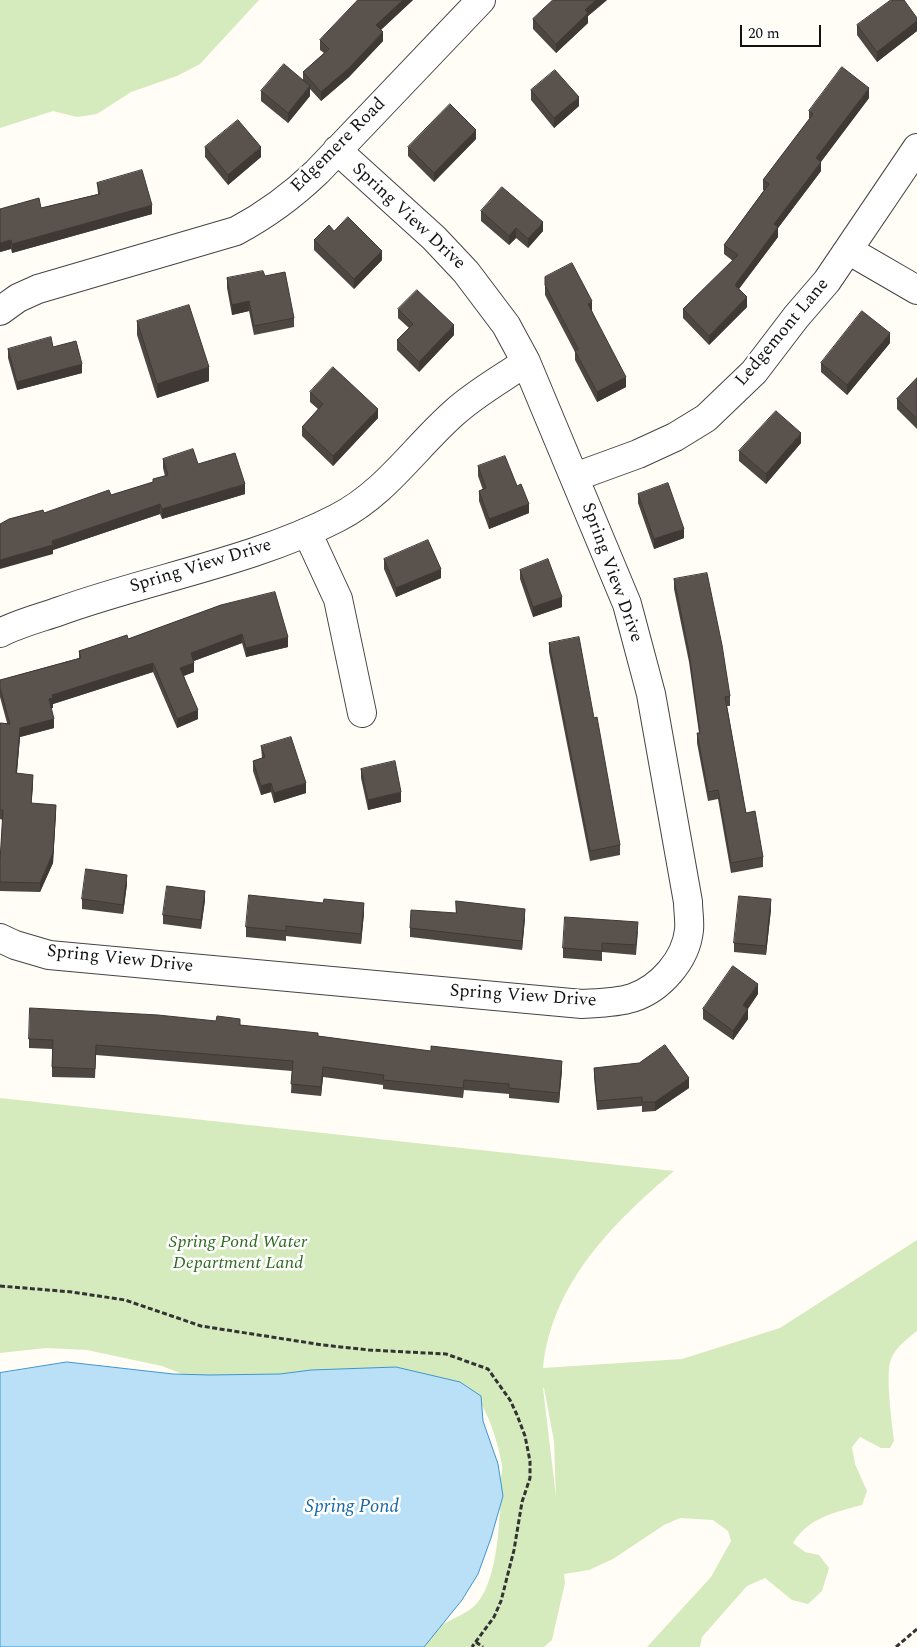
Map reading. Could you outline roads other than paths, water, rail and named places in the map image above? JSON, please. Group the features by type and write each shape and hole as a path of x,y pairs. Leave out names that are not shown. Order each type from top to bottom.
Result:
{"street":[{"name":"Edgemere Road","path":"0,311 18,298 38,289 236,231 260,218 303,186 481,0"},
{"name":"Ledgemont Lane","path":"575,477 653,448 675,437 706,418 754,372 796,317 827,281 917,148"},
{"name":"Spring View Drive","path":"0,938 15,945 49,955 552,1002 605,1003 633,998 653,986 669,973 681,955 689,930 688,902 651,694 627,604 526,362 506,325 466,272 434,238 337,150"},
{"path":"848,250 917,290"},
{"name":"Spring View Drive","path":"0,633 16,625 249,553 339,518 366,499 410,459 457,410 526,362"},
{"path":"307,532 338,599 362,713"}],"water":[{"name":"Spring Pond","path":"67,1362 173,1374 209,1375 280,1374 311,1370 396,1367 460,1382 481,1396 483,1421 498,1464 503,1496 478,1574 462,1600 424,1647 0,1647 0,1373"}],"park label":[{"name":"Spring Pond Water Department Land","path":"238,1253"}]}
